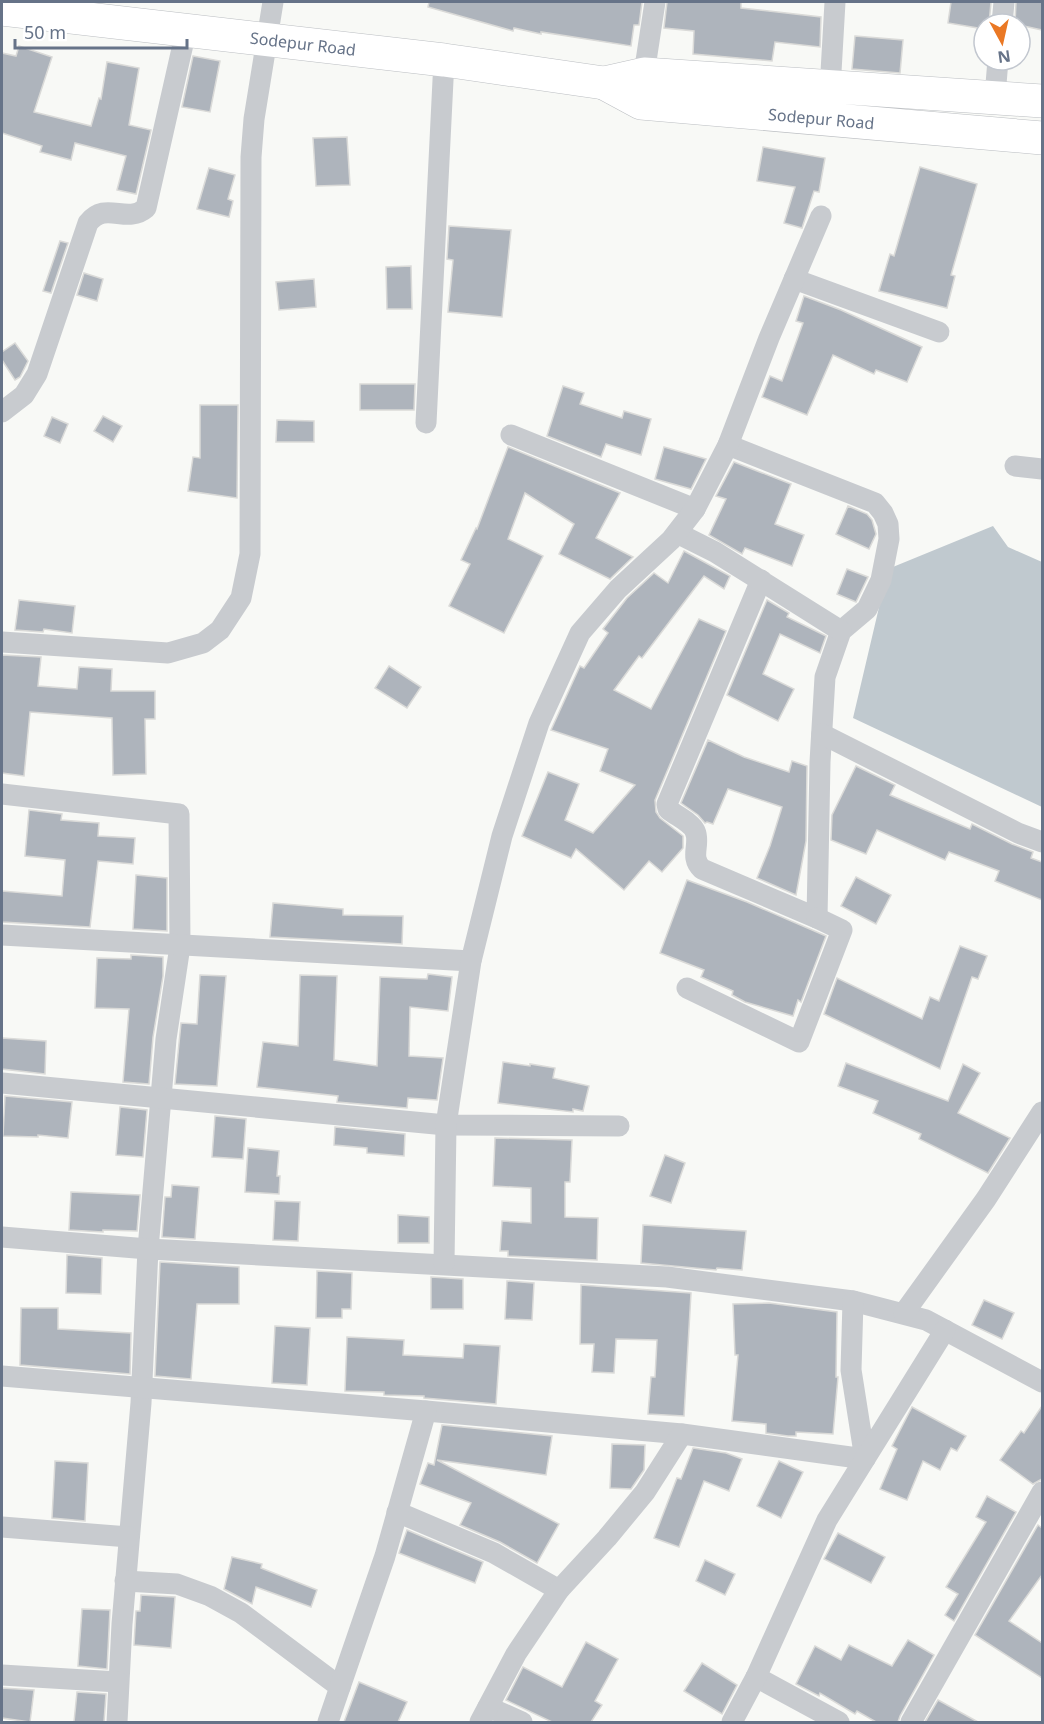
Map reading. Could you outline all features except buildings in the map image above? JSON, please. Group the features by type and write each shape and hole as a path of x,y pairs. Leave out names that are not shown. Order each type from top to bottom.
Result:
{"main road":[{"name":"Sodepur Road","path":"2,9 444,60 643,89 1042,138"},
{"path":"643,89 995,96 1042,101"}],"street":[{"path":"2,642 168,653 203,643 220,630 241,598 250,554 251,157 254,119 273,2"},
{"path":"643,89 655,2"},
{"path":"831,72 835,2"},
{"path":"2,412 24,395 37,374 88,223 99,213 108,212 131,216 146,208 186,31"},
{"path":"426,423 444,60"},
{"path":"995,96 997,72"},
{"path":"444,1263 446,1125 471,961 502,836 539,723 580,633 618,589 677,533 695,509 728,445 769,338 821,216"},
{"path":"794,279 939,332"},
{"path":"511,435 695,509"},
{"path":"728,445 875,503 884,513 888,524 889,539 881,580 867,609 841,631 825,677 817,918"},
{"path":"1015,466 1042,469"},
{"path":"677,533 715,552 841,631"},
{"path":"687,988 799,1042 842,930 702,869 698,866 695,853 696,832 668,809 667,804 761,580"},
{"path":"822,734 1018,833 1042,842"},
{"path":"2,794 179,814 180,946 166,1040 148,1249 141,1387 125,1581 117,1722"},
{"path":"2,935 471,961"},
{"path":"2,1083 446,1125 619,1126"},
{"path":"907,1308 986,1199 1042,1112"},
{"path":"2,1237 148,1249 444,1263 667,1277 907,1308 1042,1382"},
{"path":"853,1301 851,1370 865,1459"},
{"path":"732,1722 756,1677 827,1520 945,1330"},
{"path":"2,1376 682,1434 865,1459"},
{"path":"328,1722 385,1556 426,1411"},
{"path":"522,1722 484,1714 516,1654 559,1590 608,1538 645,1492 682,1434"},
{"path":"911,1722 970,1623 1042,1492"},
{"path":"397,1512 494,1553 559,1590"},
{"path":"2,1527 129,1537"},
{"path":"125,1581 177,1584 210,1596 241,1613 340,1687"},
{"path":"2,1675 118,1682"},
{"path":"756,1677 838,1722"}],"shaded area":[{"path":"993,526 1008,547 1042,562 1042,807 853,718 888,569"}]}
